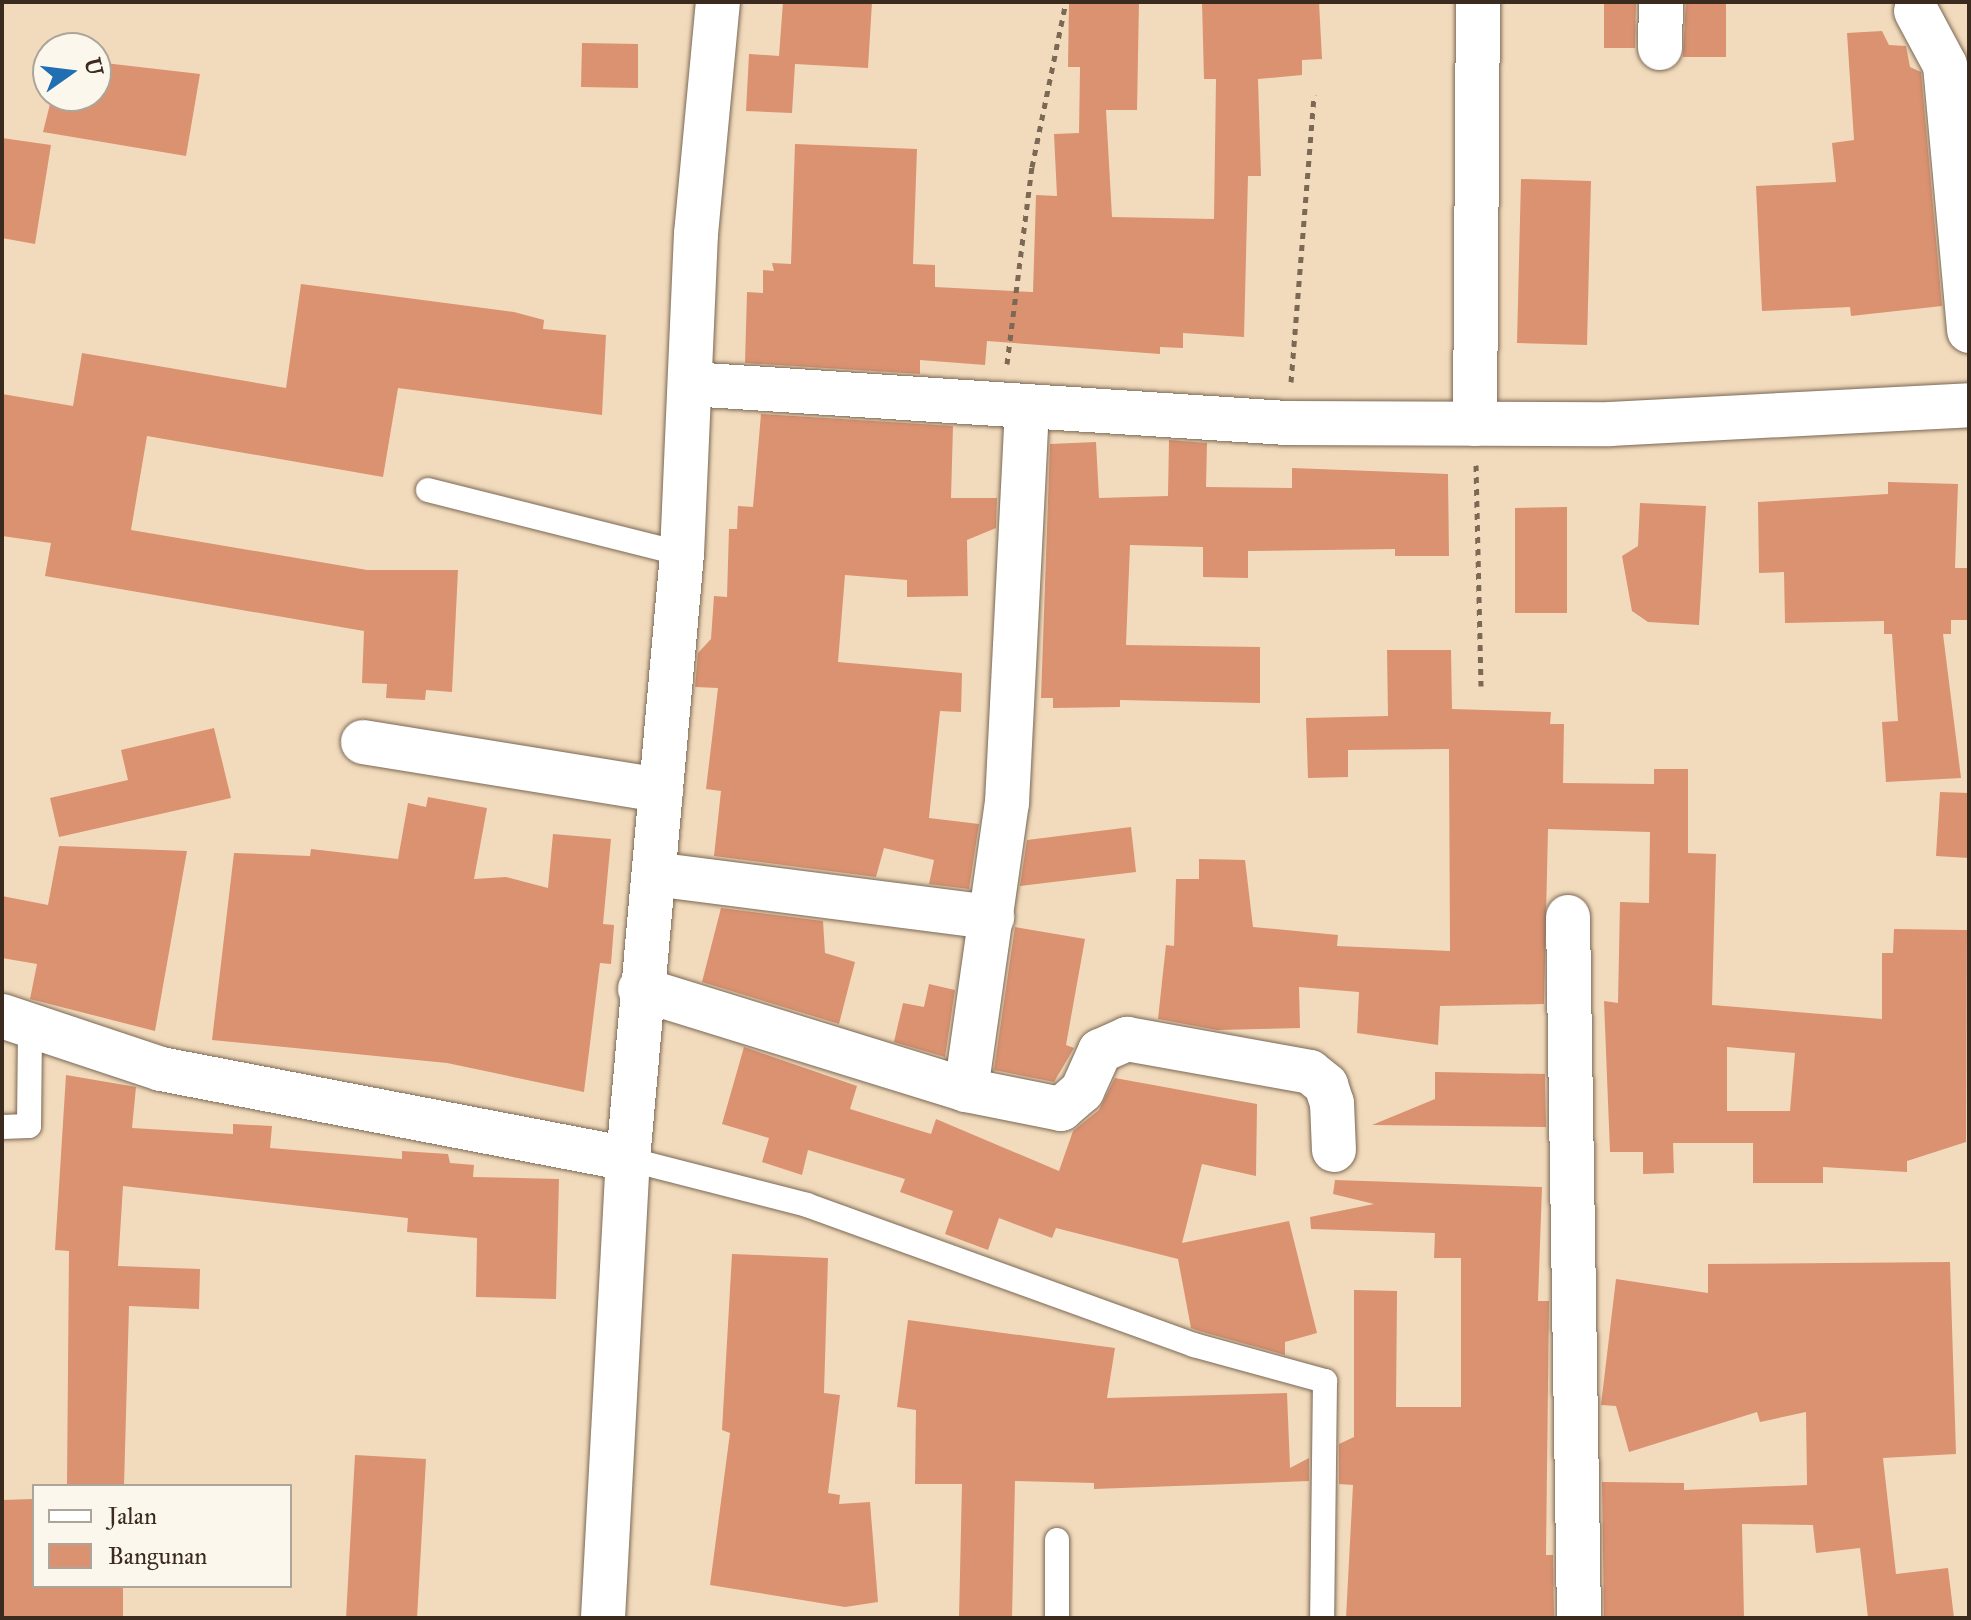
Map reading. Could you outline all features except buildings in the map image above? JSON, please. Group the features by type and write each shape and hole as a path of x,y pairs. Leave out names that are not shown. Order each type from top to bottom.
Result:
{"street":[{"path":"603,1618 640,989 654,874 682,554 690,384 718,2"},
{"path":"1475,424 1478,2"},
{"path":"1660,48 1661,2"},
{"path":"1916,11 1945,65 1969,331"},
{"path":"690,384 1287,423 1475,424 1969,405"},
{"path":"966,1090 1007,803 1014,406"},
{"path":"363,742 661,790"},
{"path":"654,874 992,917"},
{"path":"1568,917 1579,1618"},
{"path":"640,989 966,1090 1061,1109 1082,1091 1100,1051 1127,1039 1310,1072 1332,1103 1334,1150"},
{"path":"16,1022 223,1082 628,1159"}],"lane":[{"path":"428,490 682,554"},
{"path":"2,1127 29,1126 16,1022"},
{"path":"628,1159 807,1205 1194,1345 1325,1381 1322,1618"},
{"path":"1057,1540 1057,1618"}],"path":[{"path":"1014,406 1032,167 1066,2"},
{"path":"1287,423 1314,95"},
{"path":"1475,424 1481,686"}]}
